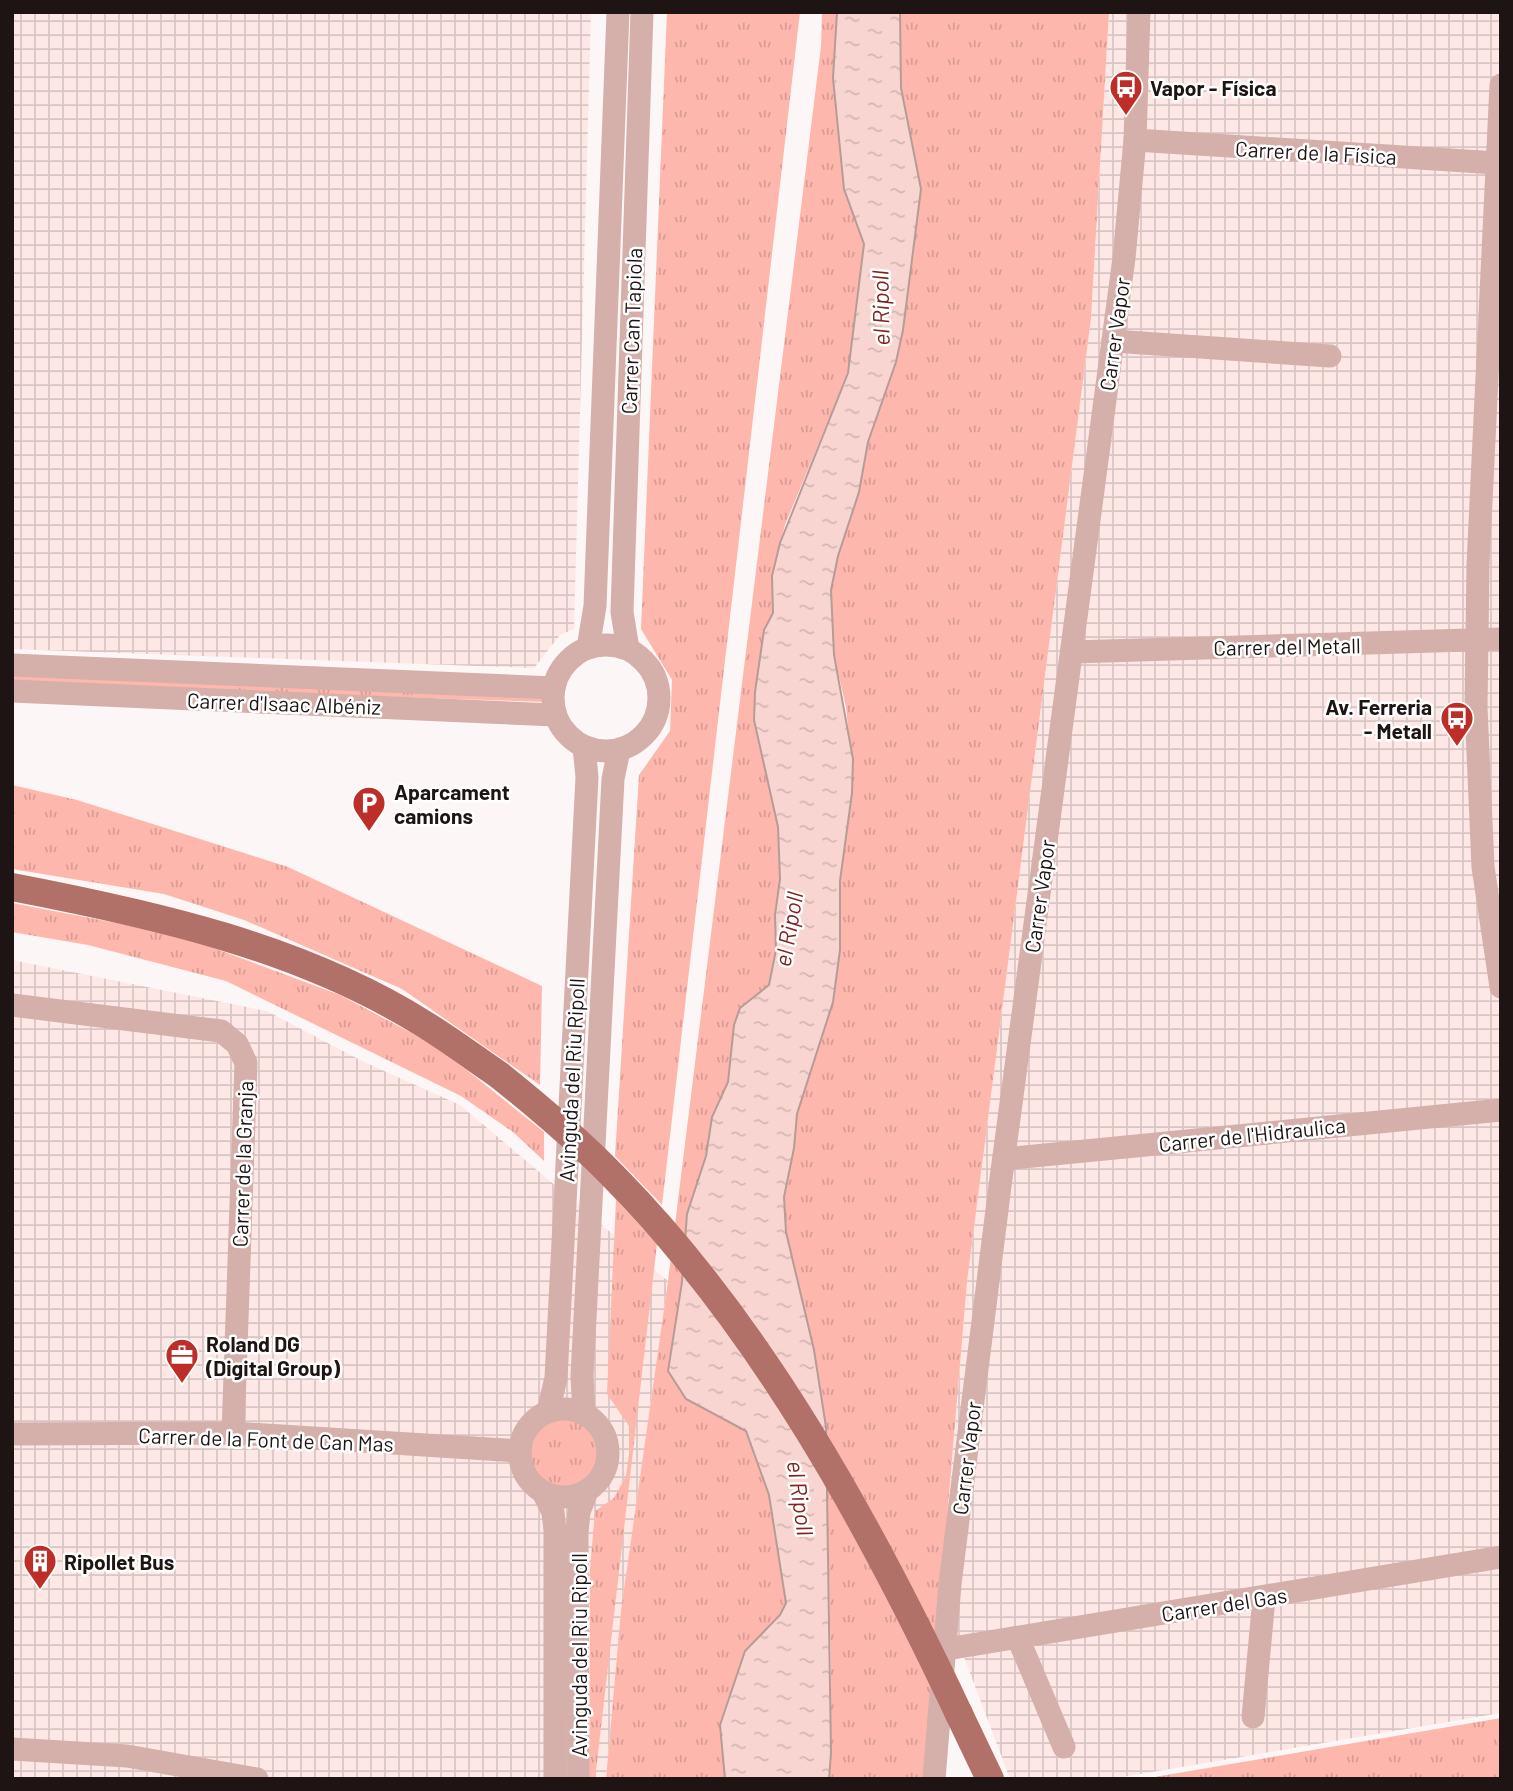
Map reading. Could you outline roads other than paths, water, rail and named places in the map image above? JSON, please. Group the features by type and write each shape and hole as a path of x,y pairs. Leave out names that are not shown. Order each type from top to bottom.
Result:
{"main road":[{"path":"12,887 119,907 177,922 323,972 423,1023 499,1075 556,1121 615,1178 671,1241 745,1338 828,1464 918,1629 990,1779"}],"street":[{"name":"Carrer Can Tapiola","path":"588,648 595,606 618,12"},
{"name":"Carrer Can Tapiola","path":"628,649 622,612 642,12"},
{"name":"Carrer Vapor","path":"934,1779 947,1649 950,1584 1113,341 1135,140 1139,12"},
{"path":"1501,85 1497,163 1494,387 1476,641 1501,987"},
{"name":"Carrer de la Física","path":"1135,140 1497,163"},
{"path":"1113,341 1330,356"},
{"name":"Carrer del Metall","path":"1072,652 1501,639"},
{"path":"604,645 628,649 645,663 653,674 659,701 651,728 642,738 619,751 607,752 583,747 561,728 555,715 554,688 566,664 588,648 604,645"},
{"name":"Carrer d'Isaac Albéniz","path":"12,665 554,688"},
{"name":"Carrer d'Isaac Albéniz","path":"12,691 555,715"},
{"name":"Avinguda del Riu Ripoll","path":"548,1412 556,1378 587,777 583,747"},
{"name":"Avinguda del Riu Ripoll","path":"584,1414 582,1376 613,779 619,751"},
{"name":"Carrer de la Granja","path":"12,1005 221,1031 243,1053 246,1063 233,1433"},
{"name":"Carrer de l'Hidraulica","path":"1004,1159 1501,1110"},
{"path":"572,1410 584,1414 595,1422 607,1445 604,1471 587,1491 565,1497 543,1492 525,1475 520,1451 528,1427 548,1412 572,1410"},
{"name":"Carrer de la Font de Can Mas","path":"12,1434 233,1433 520,1451"},
{"name":"Avinguda del Riu Ripoll","path":"578,1779 578,1532 579,1512 587,1491"},
{"name":"Avinguda del Riu Ripoll","path":"543,1492 553,1512 555,1530 555,1779"},
{"name":"Carrer del Gas","path":"947,1649 1501,1557"},
{"path":"1253,1717 1264,1598"},
{"path":"1018,1638 1064,1747"},
{"path":"12,1749 127,1756 257,1779"}],"water":[{"name":"el Ripoll","path":"837,12 900,12 901,88 921,189 903,330 896,362 868,442 859,492 838,556 831,590 834,655 853,759 852,793 840,881 840,950 833,1002 797,1114 794,1148 784,1197 786,1232 814,1350 826,1427 831,1753 829,1779 725,1779 720,1725 745,1651 780,1615 786,1603 769,1495 746,1431 686,1399 668,1371 682,1282 687,1214 706,1156 712,1117 728,1082 734,1025 740,1008 769,985 776,950 775,915 780,879 778,827 754,720 764,630 773,613 772,576 780,543 848,373 864,244 844,189 833,78"}],"place":[{"name":"Vapor - Física","path":"1126,117"},
{"name":"Av. Ferreria - Metall","path":"1457,748"},
{"name":"Aparcament camions","path":"369,833"},
{"name":"Roland DG (Digital Group)","path":"182,1385"},
{"name":"Ripollet Bus","path":"40,1591"}]}
